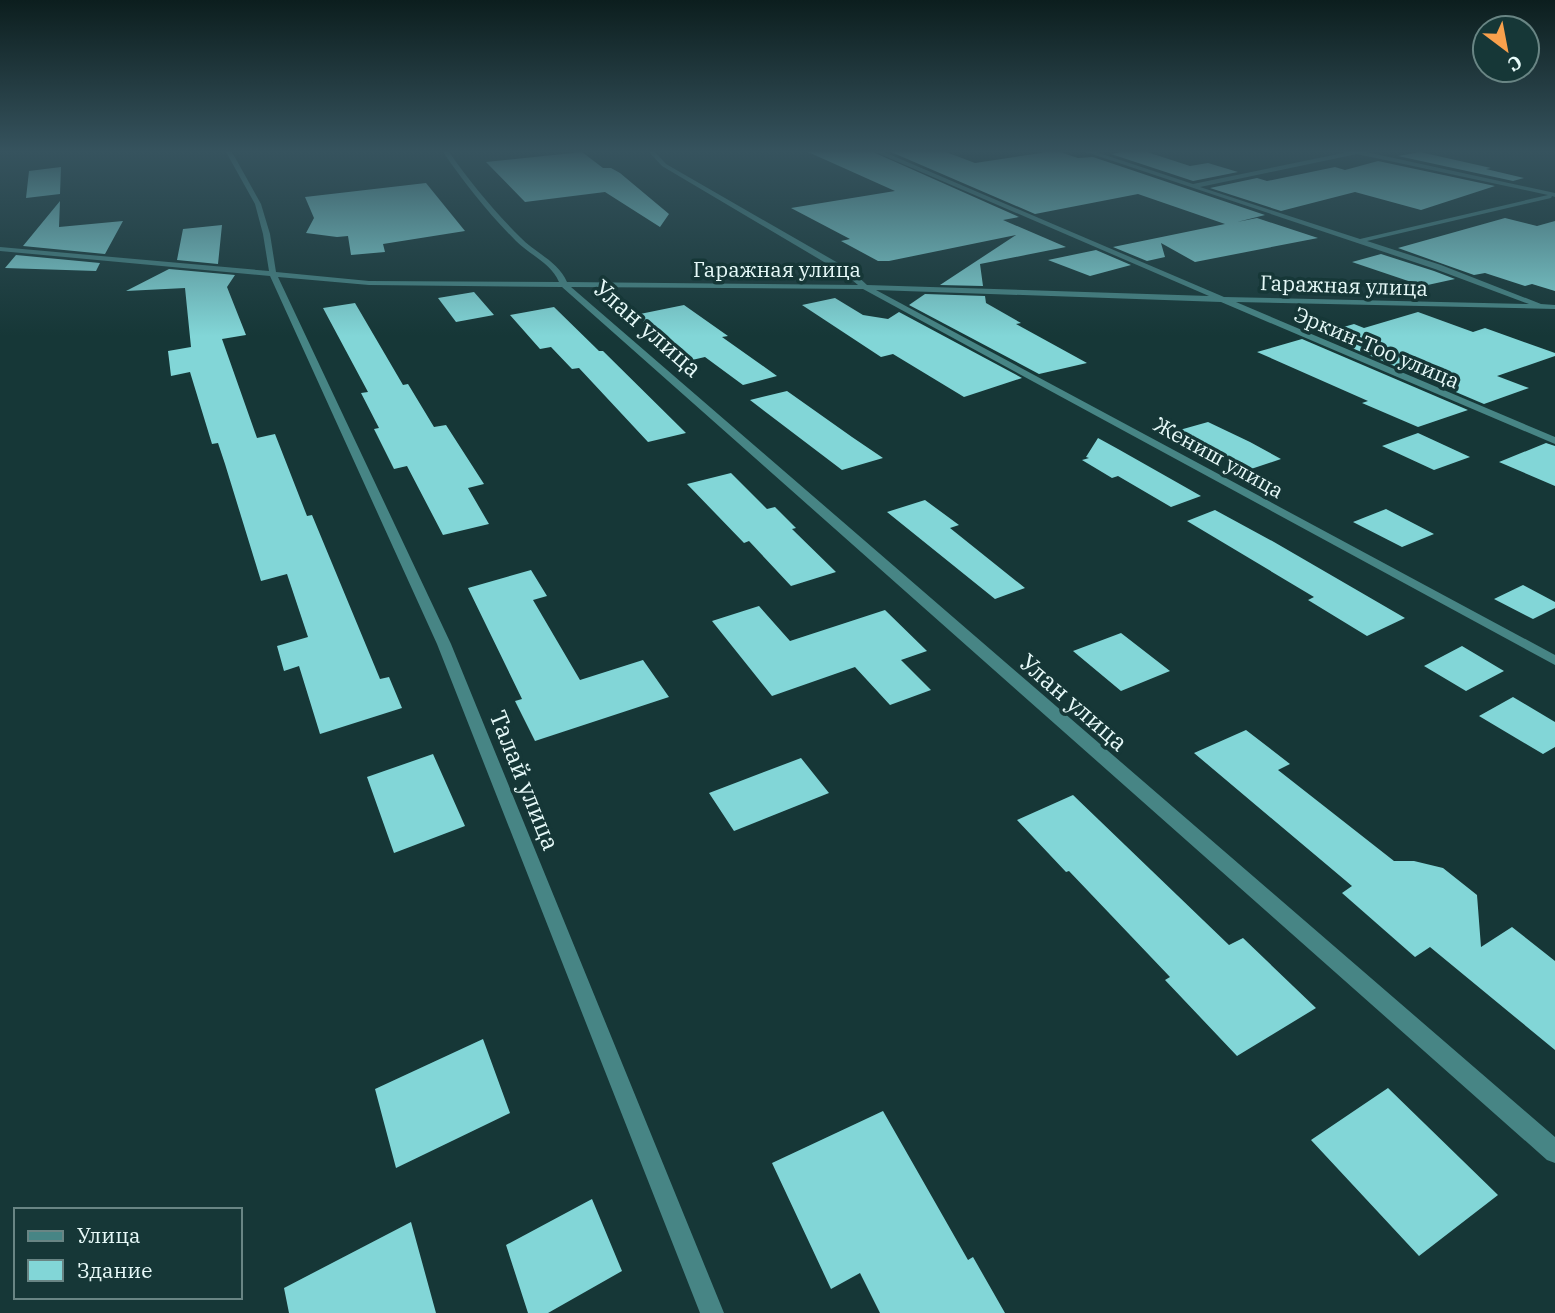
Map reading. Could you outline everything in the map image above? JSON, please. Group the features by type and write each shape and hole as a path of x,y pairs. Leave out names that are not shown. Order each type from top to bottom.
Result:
{"street":[{"name":"Талай улица","path":"260,213 270,241 273,275 444,644 712,1313"},
{"name":"Улан улица","path":"496,213 522,242 561,273 564,285 1555,1152"},
{"name":"Жениш улица","path":"747,213 849,273 865,287 1555,661"},
{"name":"Эркин-Тоо улица","path":"1023,213 1179,279 1217,299 1555,441"},
{"path":"1275,213 1552,308"},
{"path":"1359,241 1477,213"},
{"name":"Гаражная улица","path":"0,249 369,283 865,287 1552,308"}],"building":[{"path":"50,213 60,213 59,227 123,221 105,254 23,246"},
{"path":"312,213 451,213 465,231 383,244 385,252 351,255 348,236 306,233 314,218"},
{"path":"638,213 668,213 660,227"},
{"path":"801,213 1011,213 1019,217 1003,220 1066,247 980,264 983,286 940,285 1016,235 889,261 878,261 841,241 850,239"},
{"path":"1194,213 1260,213 1265,215 1237,222 1257,218 1318,238 1195,262 1161,243 1165,257 1147,261 1113,247 1225,224"},
{"path":"1505,218 1537,226 1555,221 1555,291 1532,284 1525,286 1485,273 1474,275 1398,248"},
{"path":"222,225 218,264 177,260 183,229"},
{"path":"1096,250 1131,265 1090,276 1048,260"},
{"path":"1381,254 1455,279 1423,286 1352,262"},
{"path":"16,255 100,263 96,271 5,268"},
{"path":"169,269 235,275 227,287 246,335 222,339 257,438 275,434 307,516 312,515 380,679 389,677 402,708 320,734 299,666 284,671 277,646 308,637 287,574 261,581 218,443 212,444 190,372 171,376 168,351 191,347 185,288 126,291"},
{"path":"474,292 494,315 456,322 438,298"},
{"path":"925,294 985,296 986,303 1021,323 1016,324 1087,363 1039,374 909,305"},
{"path":"835,298 863,315 888,319 899,312 1022,378 964,397 893,354 881,357 802,305"},
{"path":"355,303 403,385 408,384 434,427 446,425 484,484 468,488 489,524 443,535 407,466 394,469 374,429 379,428 361,393 368,392 323,308"},
{"path":"684,305 728,336 722,337 777,376 743,385 705,357 692,360 635,315"},
{"path":"554,307 686,433 648,442 579,368 572,369 551,347 540,349 510,315"},
{"path":"1418,312 1473,332 1485,328 1555,353 1555,356 1497,376 1529,388 1484,404 1319,334 1354,324 1364,328"},
{"path":"1302,339 1468,410 1418,427 1362,403 1368,401 1257,352"},
{"path":"787,391 883,458 842,470 750,400"},
{"path":"1208,422 1281,459 1248,470 1176,431"},
{"path":"1418,433 1470,457 1434,470 1382,446"},
{"path":"1098,438 1201,496 1171,507 1118,476 1112,478 1082,460 1089,458 1086,457"},
{"path":"1546,443 1555,446 1555,486 1499,462"},
{"path":"731,473 767,509 775,507 796,528 792,529 836,572 791,586 749,541 744,543 687,484"},
{"path":"925,500 959,525 950,528 1025,588 995,599 887,512"},
{"path":"1386,509 1434,534 1402,547 1353,522"},
{"path":"1215,510 1405,618 1367,636 1308,600 1314,597 1187,521"},
{"path":"531,570 547,596 533,600 580,680 643,660 669,697 535,741 515,701 522,699 468,588"},
{"path":"1523,585 1555,602 1555,608 1533,619 1494,599"},
{"path":"759,606 790,641 885,610 927,651 901,660 931,690 890,705 855,667 772,696 712,621"},
{"path":"1121,633 1170,671 1121,691 1073,651"},
{"path":"1462,646 1504,671 1466,691 1424,666"},
{"path":"1513,697 1555,722 1555,747 1543,754 1479,716"},
{"path":"1246,730 1290,764 1278,770 1394,861 1414,861 1443,868 1477,895 1481,947 1512,927 1555,961 1555,1050 1430,947 1415,957 1342,893 1352,886 1194,753"},
{"path":"433,754 465,826 394,853 367,777"},
{"path":"801,758 829,793 734,831 709,793"},
{"path":"1073,795 1229,945 1243,938 1316,1008 1237,1056 1165,980 1170,977 1017,820"},
{"path":"483,1039 510,1113 396,1168 375,1089"},
{"path":"1388,1088 1498,1195 1419,1256 1311,1140"},
{"path":"883,1111 968,1260 973,1257 1005,1313 880,1313 860,1273 831,1289 772,1163"},
{"path":"592,1199 622,1271 548,1313 528,1313 506,1245"},
{"path":"411,1222 436,1313 289,1313 284,1288"}]}
